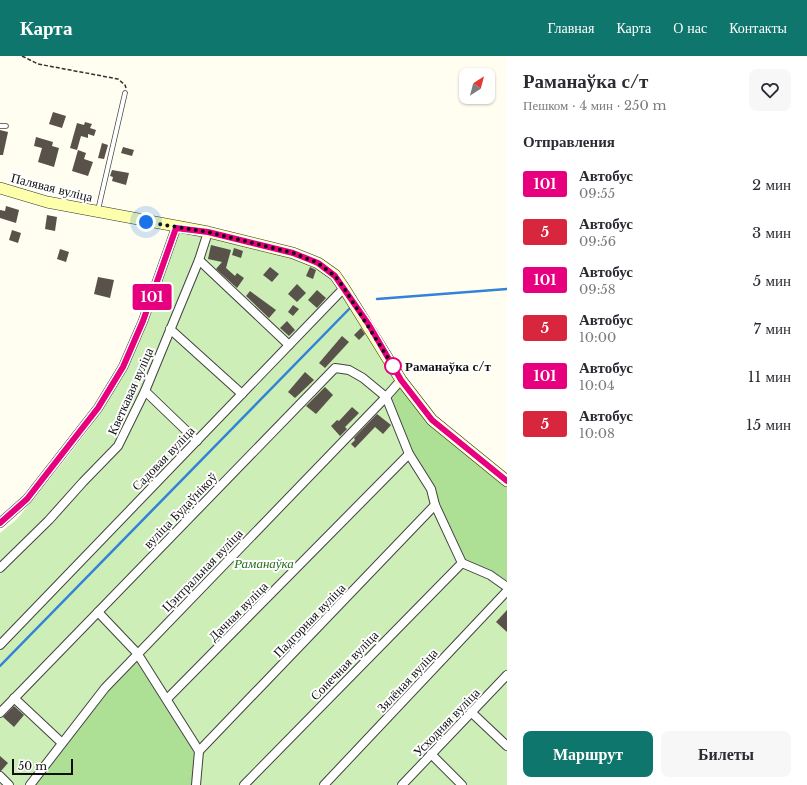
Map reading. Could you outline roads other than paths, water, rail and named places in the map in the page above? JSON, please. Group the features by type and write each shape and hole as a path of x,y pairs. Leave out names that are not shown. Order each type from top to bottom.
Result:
{"main road":[{"name":"Палявая вуліца","path":"0,188 47,202 176,228 208,232 293,253 318,263 335,276 344,288 401,380 432,420 507,481"}],"street":[{"path":"0,523 27,499 98,408 123,367 143,321 176,228"},
{"name":"Кветкавая вуліца","path":"0,568 49,520 118,446 145,391 199,260 208,232"},
{"path":"199,260 289,346"},
{"name":"Садовая вуліца","path":"0,645 344,288"},
{"path":"170,329 242,394"},
{"name":"вуліца Будаўнікоў","path":"0,713 334,368 349,370 363,378 386,398"},
{"name":"Цэнтральная вуліца","path":"30,785 105,688 137,653 386,398 401,380"},
{"path":"145,391 197,441"},
{"path":"386,398 409,454 430,489 435,505 462,563 490,575 507,587"},
{"name":"Дачная вуліца","path":"167,699 409,454"},
{"name":"Падгорная вуліца","path":"199,751 435,505"},
{"name":"Сонечная вуліца","path":"244,785 462,563"},
{"name":"Зялёная вуліца","path":"324,785 507,591"},
{"path":"98,612 137,653 199,751 196,785"},
{"name":"Усходняя вуліца","path":"402,785 507,675"},
{"path":"14,698 62,743"},
{"path":"471,712 507,746"},
{"path":"431,754 462,785"},
{"path":"0,776 9,785"}],"lane":[{"path":"98,212 125,93"},
{"path":"0,126 6,126"}],"waterway":[{"path":"377,299 507,289"},
{"path":"0,666 352,306"}],"place":[{"name":"Раманаўка с/т","path":"393,366"}],"park label":[{"name":"Раманаўка","path":"264,563"}]}
